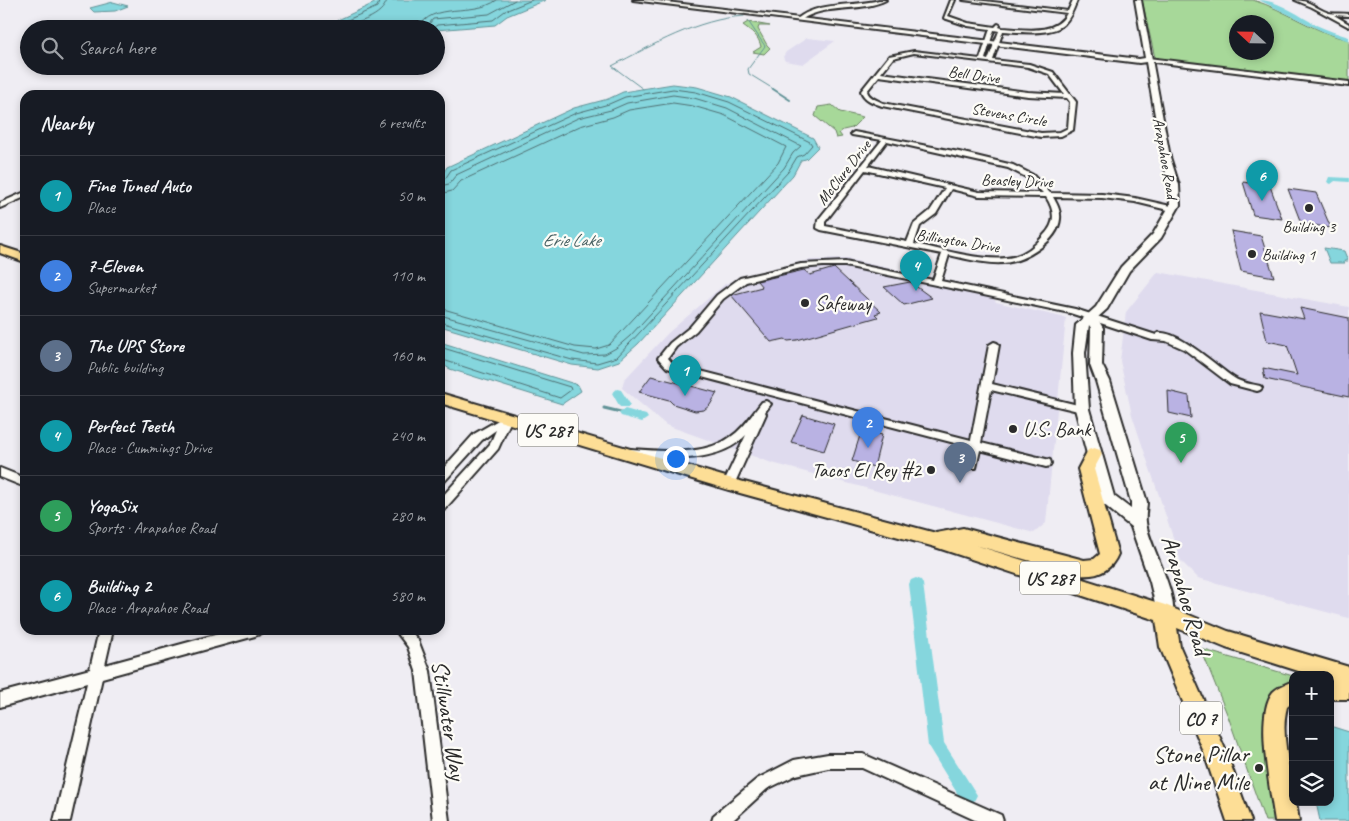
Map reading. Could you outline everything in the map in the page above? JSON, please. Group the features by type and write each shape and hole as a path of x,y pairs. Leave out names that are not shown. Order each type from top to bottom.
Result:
{"main road":[{"path":"636,0 1133,60 1148,60"},
{"name":"Arapahoe Road","path":"1138,0 1166,157 1175,191 1175,205 1157,236 1126,269 1101,309 1082,325 1079,353 1082,409 1107,499 1138,523"},
{"path":"0,249 20,256"},
{"name":"Arapahoe Road","path":"1090,317 1097,328 1096,365 1103,381 1139,502 1138,523 1159,582 1170,647 1214,749 1239,821"},
{"name":"US 287","path":"445,399 729,484 935,540 1165,614 1226,639 1349,677"},
{"path":"935,540 963,535 1079,567 1091,568 1102,565 1106,562 1109,554 1086,469 1094,454"},
{"path":"1334,689 1349,689"},
{"path":"1287,821 1274,723 1278,704 1282,697 1289,693"}],"street":[{"path":"799,19 803,15 817,11 871,4 884,0"},
{"path":"953,0 945,17 967,24 998,26 1036,32 1049,31 1060,26 1066,20 1075,0"},
{"path":"964,0 1070,12"},
{"path":"1297,0 1329,14 1349,26"},
{"path":"849,7 856,10"},
{"path":"807,20 817,11"},
{"path":"1329,14 1349,15"},
{"path":"982,60 992,29 998,26"},
{"path":"990,61 1001,30 998,26"},
{"name":"Stevens Circle","path":"914,52 982,60 1045,70 1051,73 1073,102 1071,129 1052,136 1028,133 892,106 868,98 864,91 891,57 896,55 914,52"},
{"path":"1148,60 1349,84"},
{"name":"Bell Drive","path":"877,74 1028,94 1068,96"},
{"name":"Billington Drive","path":"821,222 821,228 833,232 986,260 1001,261 1019,259 1043,240 1054,228 1057,217 1054,205 1048,195 1028,174 1006,165 854,134"},
{"name":"McClure Drive","path":"821,222 862,167 886,139"},
{"name":"Beasley Drive","path":"862,167 948,188 990,195 1118,198 1172,209"},
{"path":"909,246 917,226 932,212 948,188"},
{"path":"0,206 20,196"},
{"path":"936,283 946,253"},
{"path":"1046,463 670,366 663,358 673,345 693,329 720,297 743,280 801,266 838,264 1072,311 1155,338 1166,338 1187,347 1233,382 1257,388"},
{"path":"972,465 994,345"},
{"path":"986,386 1082,409"},
{"path":"729,484 771,392"},
{"path":"624,453 685,454 716,450 737,438 766,404"},
{"path":"445,473 478,437 508,418"},
{"path":"445,501 494,446 508,418"},
{"path":"0,472 20,481"},
{"path":"62,821 105,635"},
{"path":"0,700 237,635"},
{"name":"Stillwater Way","path":"406,635 412,644 423,672 441,821"},
{"path":"720,821 762,784 794,768 828,762 863,761 995,821"}],"shaded area":[{"path":"807,38 835,41 803,64 785,61 783,57 786,52"},
{"path":"847,259 984,289 996,302 1066,318 1046,523 1034,533 772,463 666,425 622,388 624,380 668,333 725,284 752,274 810,260"},
{"path":"1158,272 1349,307 1349,618 1198,578 1181,561 1132,415 1120,361 1126,312"}],"green space":[{"path":"1142,0 1253,0 1277,9 1336,37 1349,40 1349,82 1164,61 1155,58"},
{"path":"748,22 770,26 759,26 758,29 770,48 764,54 753,52 761,47 757,37 743,25"},
{"path":"832,105 840,112 863,117 852,128 839,133 842,137 836,138 834,132 815,116 818,107"},
{"path":"1201,649 1289,675 1289,685 1280,688 1281,821 1265,821 1229,719"}],"water":[{"path":"381,0 546,0 507,16 495,25 445,29 445,20 338,20"},
{"path":"113,2 128,6 115,11 94,12 90,8"},
{"name":"Erie Lake","path":"673,84 697,87 731,97 813,138 818,147 806,159 801,160 793,175 638,344 619,361 598,368 572,365 445,327 445,170 447,167 574,108 608,99 623,92"},
{"path":"1324,248 1344,251 1348,261 1344,261 1345,263 1330,263"},
{"path":"445,344 578,385 581,391 562,404 445,366"},
{"path":"1334,727 1349,732 1349,821 1320,821 1317,806 1334,806"}],"building":[{"path":"1243,182 1270,186 1282,219 1253,215"},
{"name":"Building 3","path":"1288,189 1316,193 1331,228 1301,223"},
{"name":"Building 1","path":"1231,231 1261,236 1274,277 1241,271"},
{"name":"Safeway","path":"834,268 881,312 875,314 878,317 797,340 788,341 785,339 771,342 731,295 762,287 757,281 804,270 810,275"},
{"path":"910,282 932,298 904,305 884,287"},
{"path":"1300,308 1349,318 1349,397 1265,379 1263,368 1297,375 1287,345 1267,341 1260,311 1304,319"},
{"path":"651,376 717,393 710,405 704,410 695,411 673,404 669,400 639,392"},
{"path":"1168,391 1189,396 1191,418 1169,413"},
{"path":"803,415 834,424 824,451 791,442"},
{"path":"862,429 882,435 874,467 852,461"}],"waterway":[{"path":"651,0 740,11"},
{"path":"1261,0 1326,31 1349,39"},
{"path":"643,89 612,66 676,34 709,22 744,16"},
{"path":"748,21 765,46 748,69 749,74 775,90"},
{"path":"773,89 790,100"},
{"path":"1331,182 1332,179 1349,180"},
{"path":"617,393 624,404"},
{"path":"604,408 625,413"},
{"path":"625,413 642,418"},
{"path":"916,584 936,746 968,795"}],"place":[{"name":"Building 2","path":"1262,201"},
{"name":"Building 3","path":"1309,208"},
{"name":"Building 1","path":"1252,254"},
{"name":"Perfect Teeth","path":"916,291"},
{"name":"Safeway","path":"805,303"},
{"name":"Fine Tuned Auto","path":"685,396"},
{"name":"U.S. Bank","path":"1013,429"},
{"name":"7-Eleven","path":"868,448"},
{"name":"YogaSix","path":"1181,463"},
{"name":"Tacos El Rey #2","path":"931,470"},
{"name":"The UPS Store","path":"960,483"},
{"name":"Stone Pillar at Nine Mile","path":"1259,768"}]}
